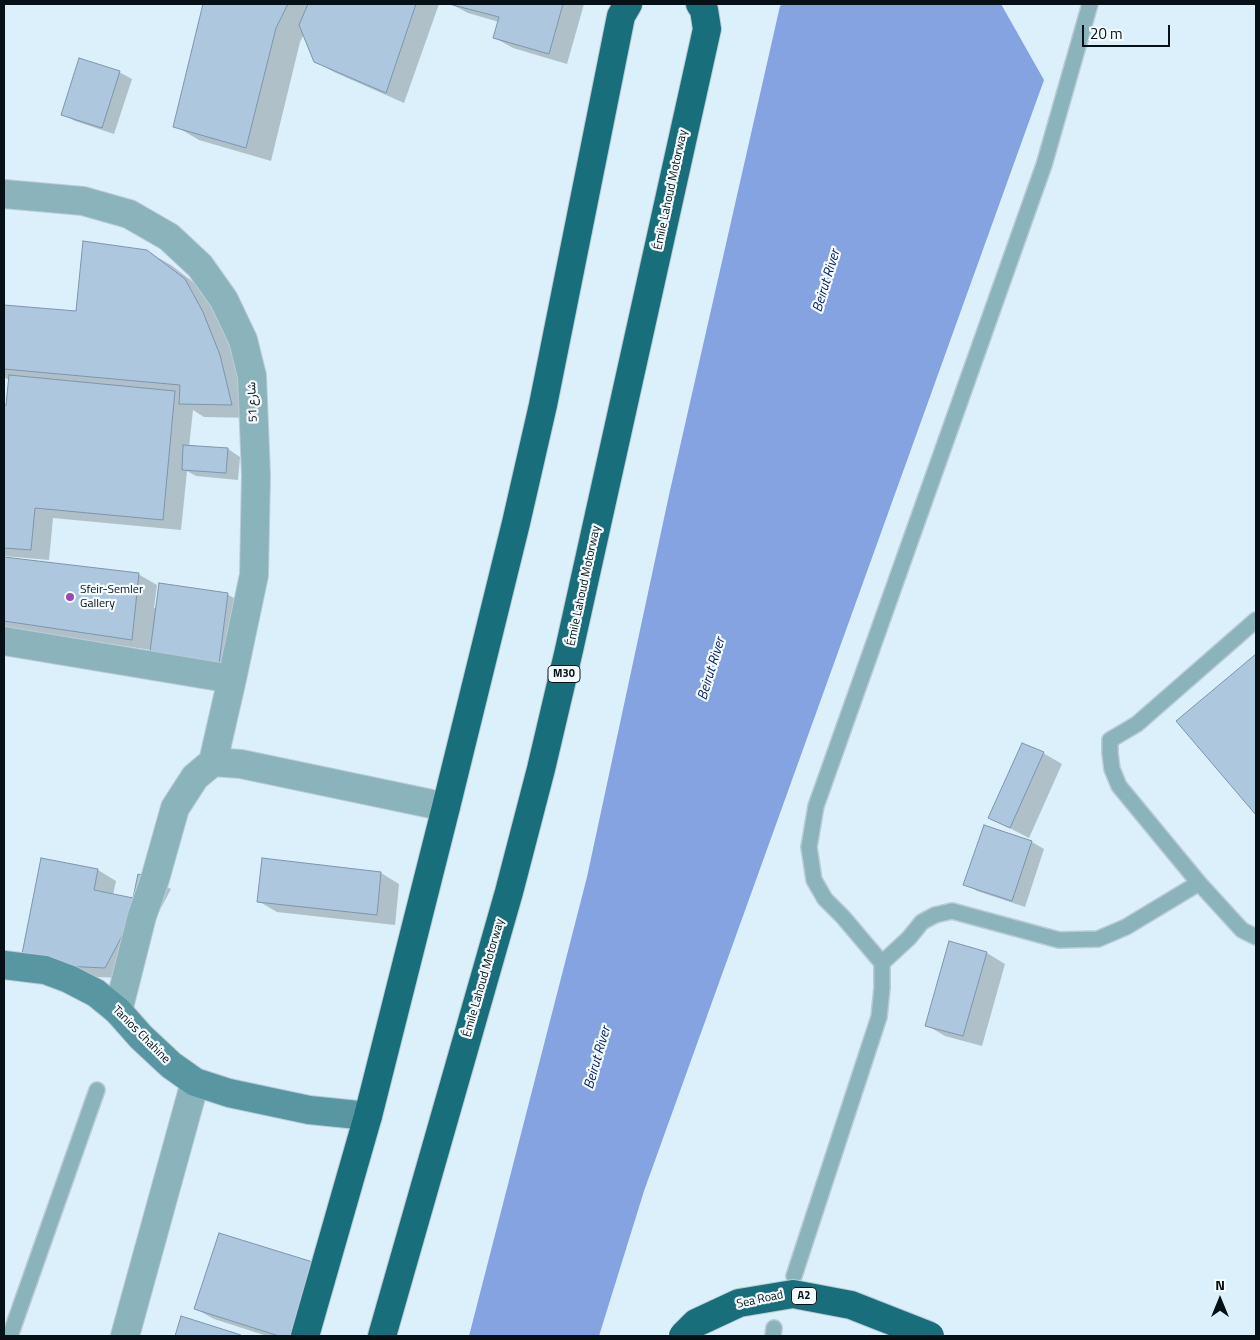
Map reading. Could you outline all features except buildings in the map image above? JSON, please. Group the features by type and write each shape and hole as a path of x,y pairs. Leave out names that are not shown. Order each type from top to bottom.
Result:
{"highway":[{"name":"Émile Lahoud Motorway","path":"382,1336 506,902 541,769 574,630 707,29 703,6"},
{"path":"305,1334 368,1116 516,524 539,423 623,8"},
{"name":"Sea Road","path":"683,1336 696,1323 739,1303 793,1294 851,1305 930,1336"}],"street":[{"name":"شارع 51","path":"4,194 83,200 129,214 169,237 200,266 224,300 243,340 252,376 256,475 254,575 214,762"},
{"path":"4,641 232,679"},
{"path":"118,1011 142,916 175,808 195,778 214,762 241,764 446,807"},
{"name":"Tanios Chahine","path":"4,964 44,970 69,978 96,993 118,1011 140,1037 170,1064 195,1082 229,1093 309,1110 368,1116"},
{"path":"125,1336 195,1082"}],"lane":[{"path":"794,1276 879,1017 882,988 882,962 843,917 824,899 814,880 809,847 816,806 1044,165 1090,4"},
{"path":"1256,620 1137,724 1110,740 1112,769 1119,786 1199,883 1242,930 1256,937"},
{"path":"882,962 909,938 922,922 935,915 952,911 1059,940 1098,939 1126,927 1199,883"},
{"path":"10,1336 97,1090"}],"water":[{"name":"Beirut River","path":"783,4 1001,4 1044,80 644,1191 599,1336 469,1336 587,877 669,495 780,6"}],"place":[{"name":"Sfeir-Semler Gallery","path":"70,597"}]}
